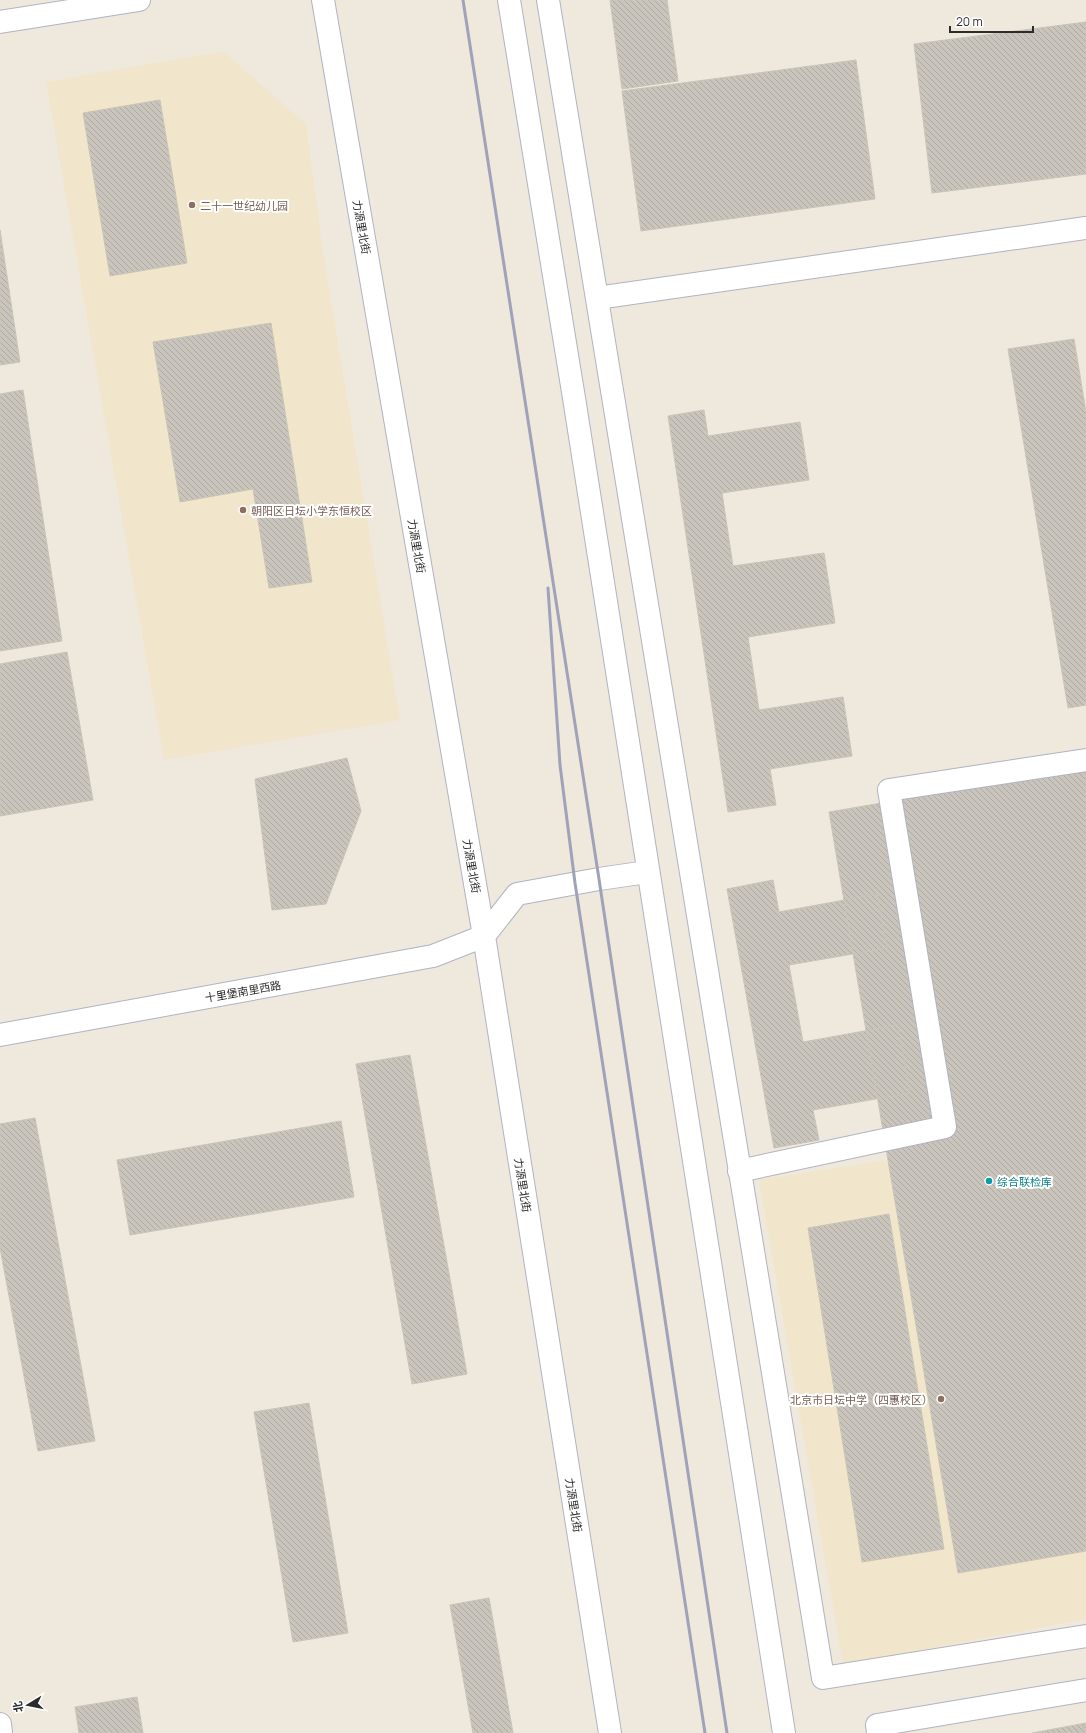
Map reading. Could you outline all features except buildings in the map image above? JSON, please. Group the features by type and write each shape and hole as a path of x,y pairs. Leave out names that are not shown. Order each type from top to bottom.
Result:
{"street":[{"path":"0,22 139,0"},
{"name":"力源里北街","path":"323,0 484,936 610,1733"},
{"path":"509,0 574,398 647,872 784,1733"},
{"path":"548,0 822,1678 1086,1636"},
{"path":"596,298 1086,228"},
{"path":"739,1171 945,1127 889,790 1086,760"},
{"path":"484,936 517,894 647,872"},
{"name":"十里堡南里西路","path":"0,1035 433,956 484,936"},
{"path":"878,1733 877,1725 1086,1690"},
{"path":"0,1724 1,1733"}],"shaded area":[{"name":"朝阳区日坛小学东恒校区","path":"223,51 306,124 323,251 400,720 164,760 46,82"},
{"name":"北京市日坛中学（四惠校区）","path":"1086,1129 1086,1619 843,1665 759,1180"}],"railway":[{"path":"463,0 599,879 727,1733"},
{"path":"548,588 560,765 575,883 705,1733"}],"place":[{"name":"二十一世纪幼儿园","path":"192,205"},
{"name":"朝阳区日坛小学东恒校区","path":"243,510"},
{"name":"综合联检库","path":"989,1181"},
{"name":"北京市日坛中学（四惠校区）","path":"941,1399"}]}
